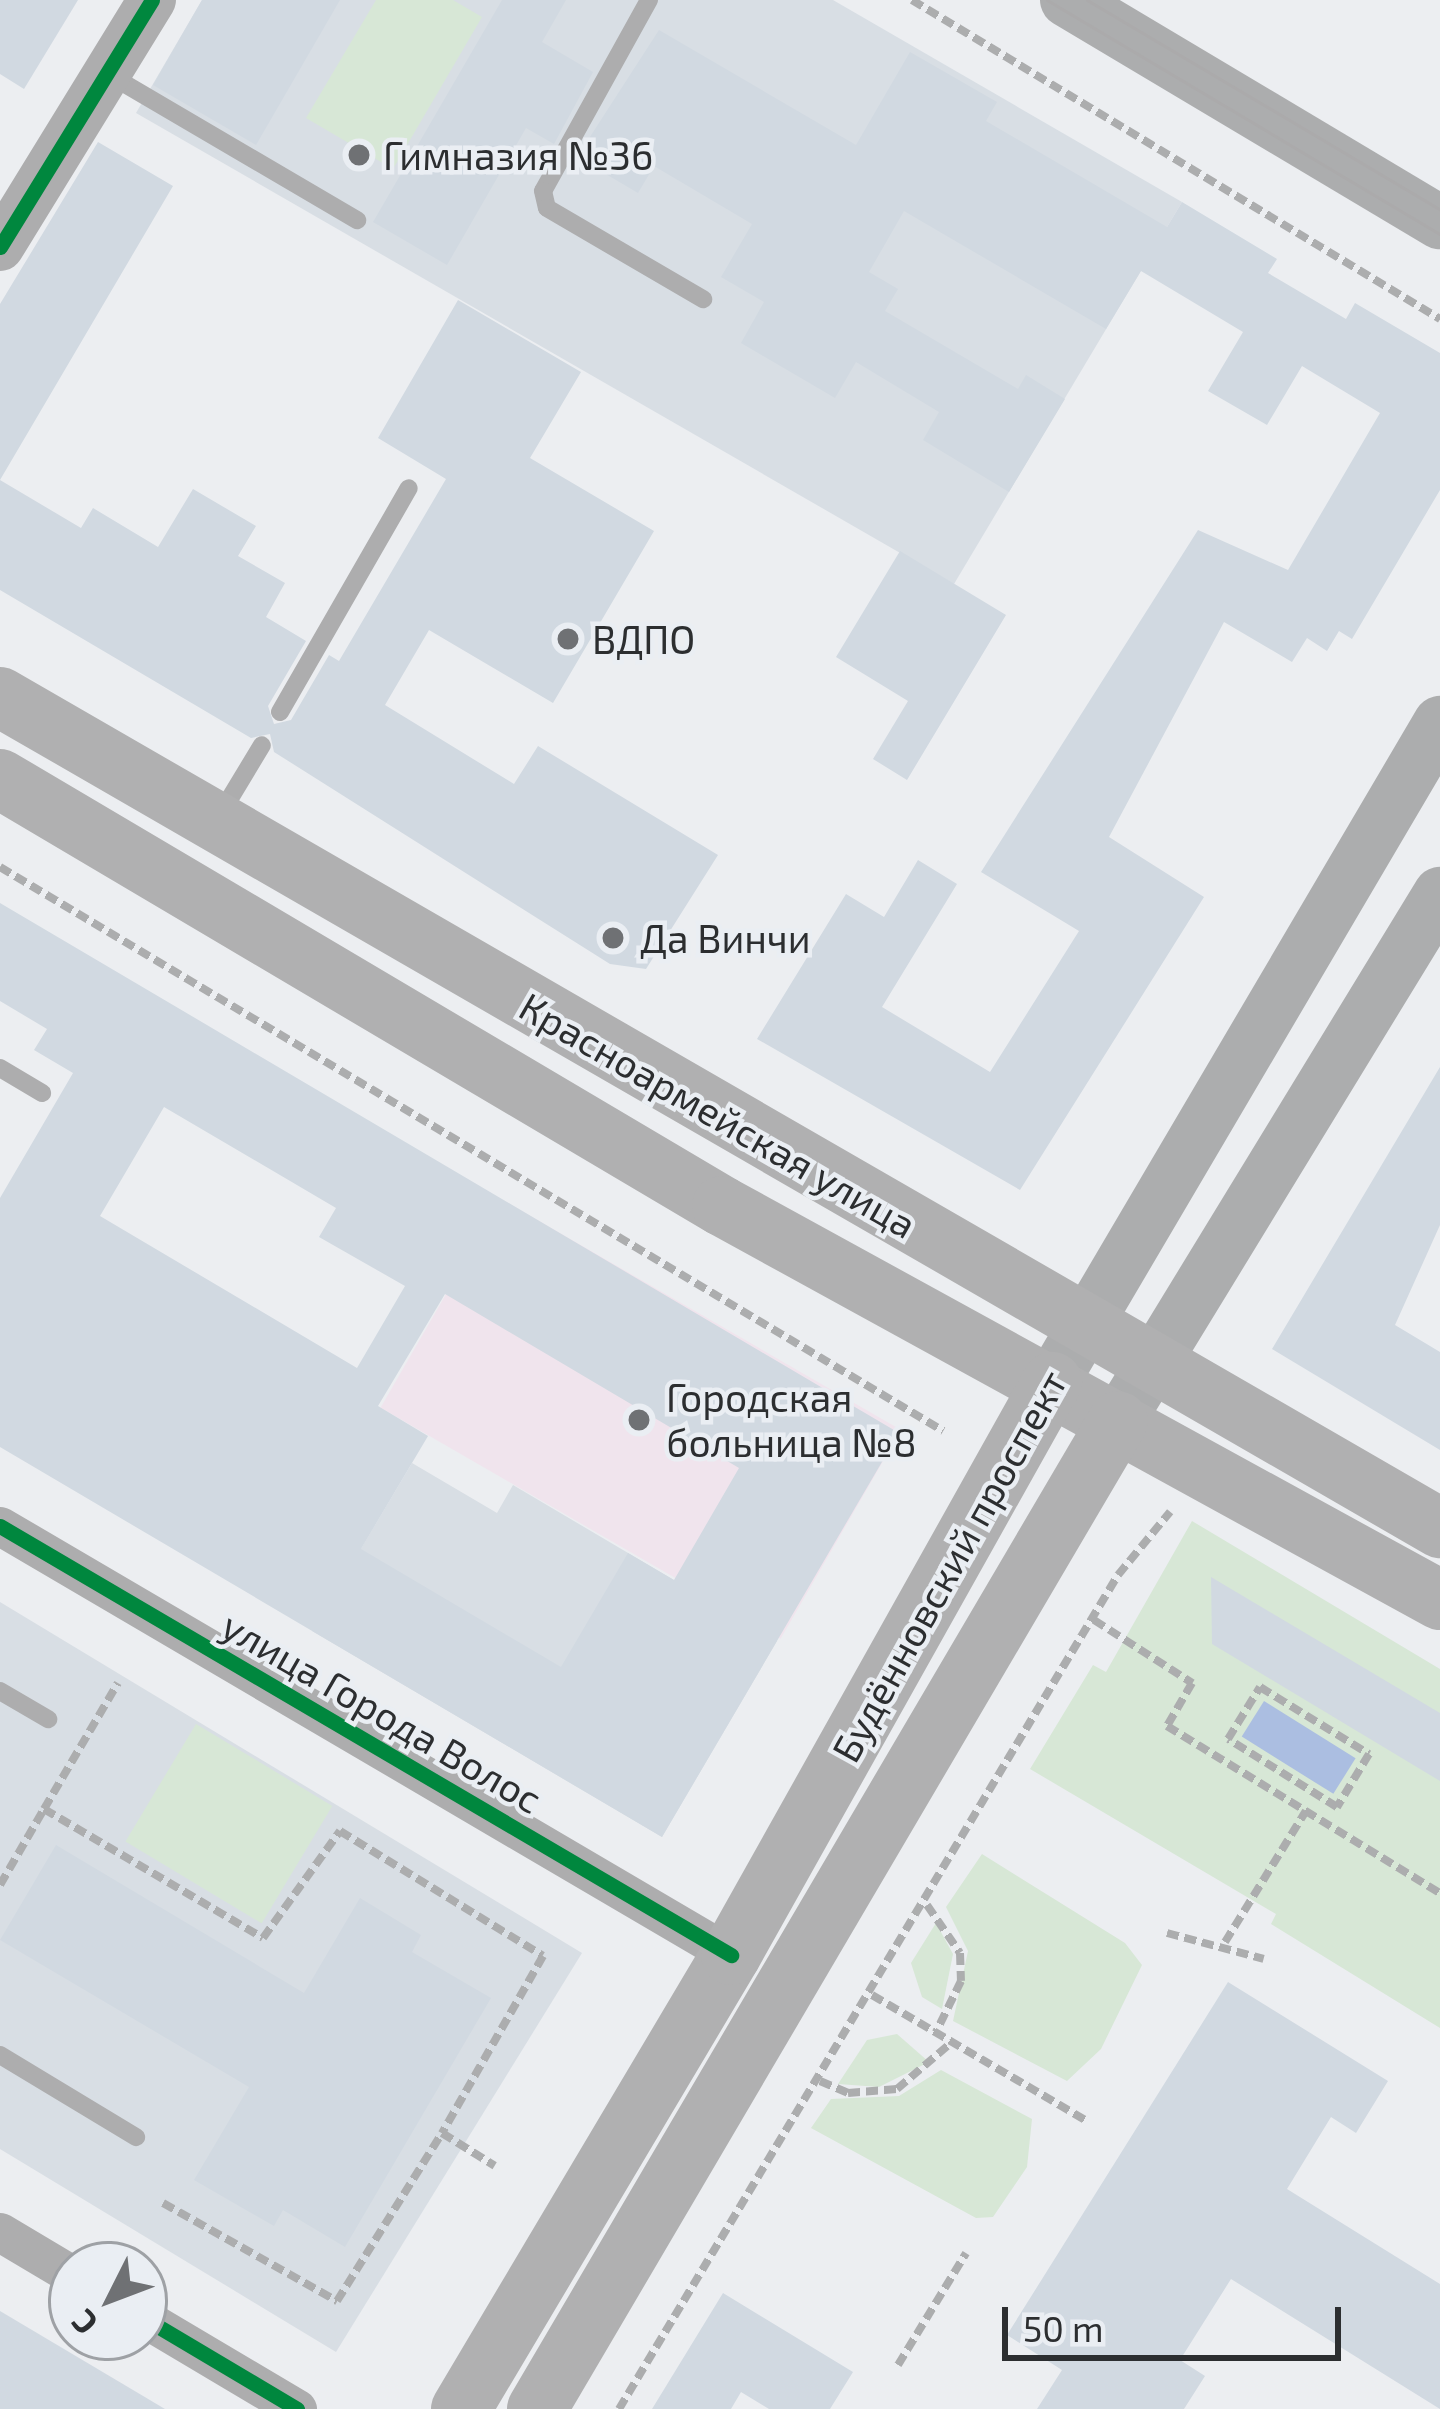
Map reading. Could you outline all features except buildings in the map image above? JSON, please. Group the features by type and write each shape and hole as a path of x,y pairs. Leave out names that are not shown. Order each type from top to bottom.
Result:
{"main road":[{"path":"1066,0 1440,222"},
{"name":"Красноармейская улица","path":"0,697 1440,1528"},
{"name":"Будённовский проспект","path":"461,2409 731,1955 1084,1324 1440,723"},
{"name":"Красноармейская улица","path":"3,788 722,1206 1052,1382 1440,1600"},
{"name":"Будённовский проспект","path":"537,2409 1118,1421 1440,894"}],"street":[{"path":"0,248 152,0"},
{"name":"улица Города Волос","path":"1,1528 731,1955"},
{"path":"0,2232 48,2261"},
{"path":"168,2332 297,2409"}],"lane":[{"path":"649,0 542,191 547,208 703,298"},
{"path":"108,74 357,220"},
{"path":"280,712 409,488"},
{"path":"216,823 262,745"},
{"path":"0,1068 42,1093"},
{"path":"0,1691 48,1719"},
{"path":"0,2055 136,2138"}],"path":[{"path":"912,0 1440,319"},
{"path":"0,867 943,1431"},
{"path":"619,2409 927,1905 1146,1531 1192,1506"},
{"path":"1094,1620 1192,1683 1167,1726 1440,1894"},
{"path":"0,1885 118,1682"},
{"path":"1260,1688 1369,1754 1337,1807 1283,1773 1228,1739 1260,1688"},
{"path":"1273,1791 1283,1773"},
{"path":"44,1809 253,1936 271,1932 340,1831 534,1946 539,1966 337,2300 164,2203"},
{"path":"1225,1942 1306,1811"},
{"path":"927,1905 960,1953 961,1981 936,2032"},
{"path":"1167,1933 1225,1942 1264,1959"},
{"path":"872,1995 1085,2120"},
{"path":"820,2081 848,2093 897,2089 952,2042"},
{"path":"442,2133 495,2166"},
{"path":"898,2365 966,2253"}],"shaded area":[{"path":"202,0 833,0 1182,202 954,584 136,113"},
{"name":"Городская больница №8","path":"501,1199 901,1430 781,1639 380,1408"},
{"path":"412,1463 497,1513 513,1485 777,1641 662,1837 312,1631"},
{"path":"0,1602 582,1953 336,2352 168,2250 168,2241 152,2241 0,2149"}],"green space":[{"path":"376,0 453,0 482,17 393,169 306,118"},
{"path":"1192,1521 1440,1669 1440,2028 1271,1924 1276,1914 1030,1769 1093,1665 1106,1672"},
{"path":"196,1724 332,1806 262,1923 125,1841"},
{"path":"982,1854 1125,1943 1142,1965 1101,2049 1067,2081 953,2021 968,1951 946,1907"},
{"path":"936,1923 953,1954 942,2009 922,1997 911,1963"},
{"path":"897,2034 929,2062 879,2087 838,2084 867,2040"},
{"path":"941,2070 1032,2119 1027,2167 993,2217 976,2218 811,2128 831,2099 899,2096"}],"water":[{"path":"1264,1701 1356,1758 1333,1794 1242,1737"}],"tram line":[{"path":"1047,0 1440,234"},
{"path":"1087,0 1440,210"}],"cycle path":[{"path":"0,247 152,0"},
{"path":"0,1526 731,1955"},
{"path":"168,2332 297,2409"}],"place":[{"name":"Гимназия №36","path":"359,155"},
{"name":"ВДПО","path":"568,639"},
{"name":"Да Винчи","path":"613,938"},
{"name":"Городская больница №8","path":"639,1420"}]}
